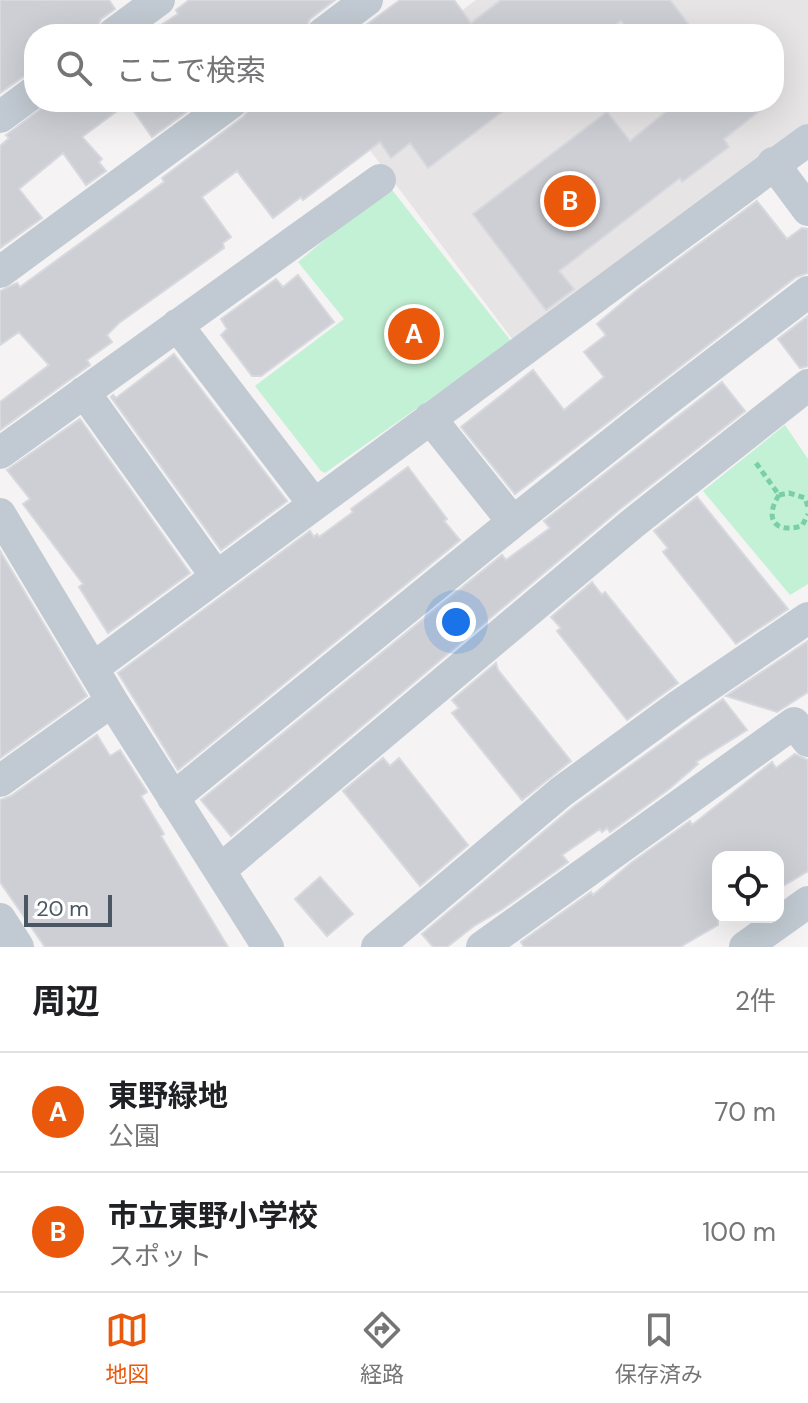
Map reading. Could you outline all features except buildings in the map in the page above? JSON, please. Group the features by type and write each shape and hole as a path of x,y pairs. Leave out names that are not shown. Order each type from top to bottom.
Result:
{"street":[{"path":"127,24 159,0"},
{"path":"335,24 367,0"},
{"path":"0,117 24,99"},
{"path":"0,272 218,112"},
{"path":"93,668 808,140"},
{"path":"773,163 808,210"},
{"path":"0,453 380,180"},
{"path":"173,798 513,522 808,292"},
{"path":"177,325 314,504"},
{"path":"220,870 490,641 808,385"},
{"path":"84,392 216,576"},
{"path":"430,418 513,522"},
{"path":"0,514 112,701 268,947"},
{"path":"377,947 561,792 680,705 808,618"},
{"path":"0,781 112,701"},
{"path":"482,947 794,723 808,741"},
{"path":"745,947 808,902"},
{"path":"0,919 18,947"}],"path":[{"path":"740,439 779,495"},
{"path":"779,495 789,493 805,498 808,507"},
{"path":"779,495 771,514 773,522 779,527 790,529 802,526 808,514"},
{"path":"802,526 808,535"}],"shaded area":[{"path":"476,0 808,0 808,129 519,348 341,112 784,112 784,24 444,24"}],"green space":[{"path":"389,186 518,350 450,385 325,473 255,386 344,319 298,262"},
{"path":"785,425 808,459 808,584 790,595 703,491"}],"place":[{"name":"市立東野小学校","path":"570,201"},
{"name":"東野緑地","path":"414,334"}]}
